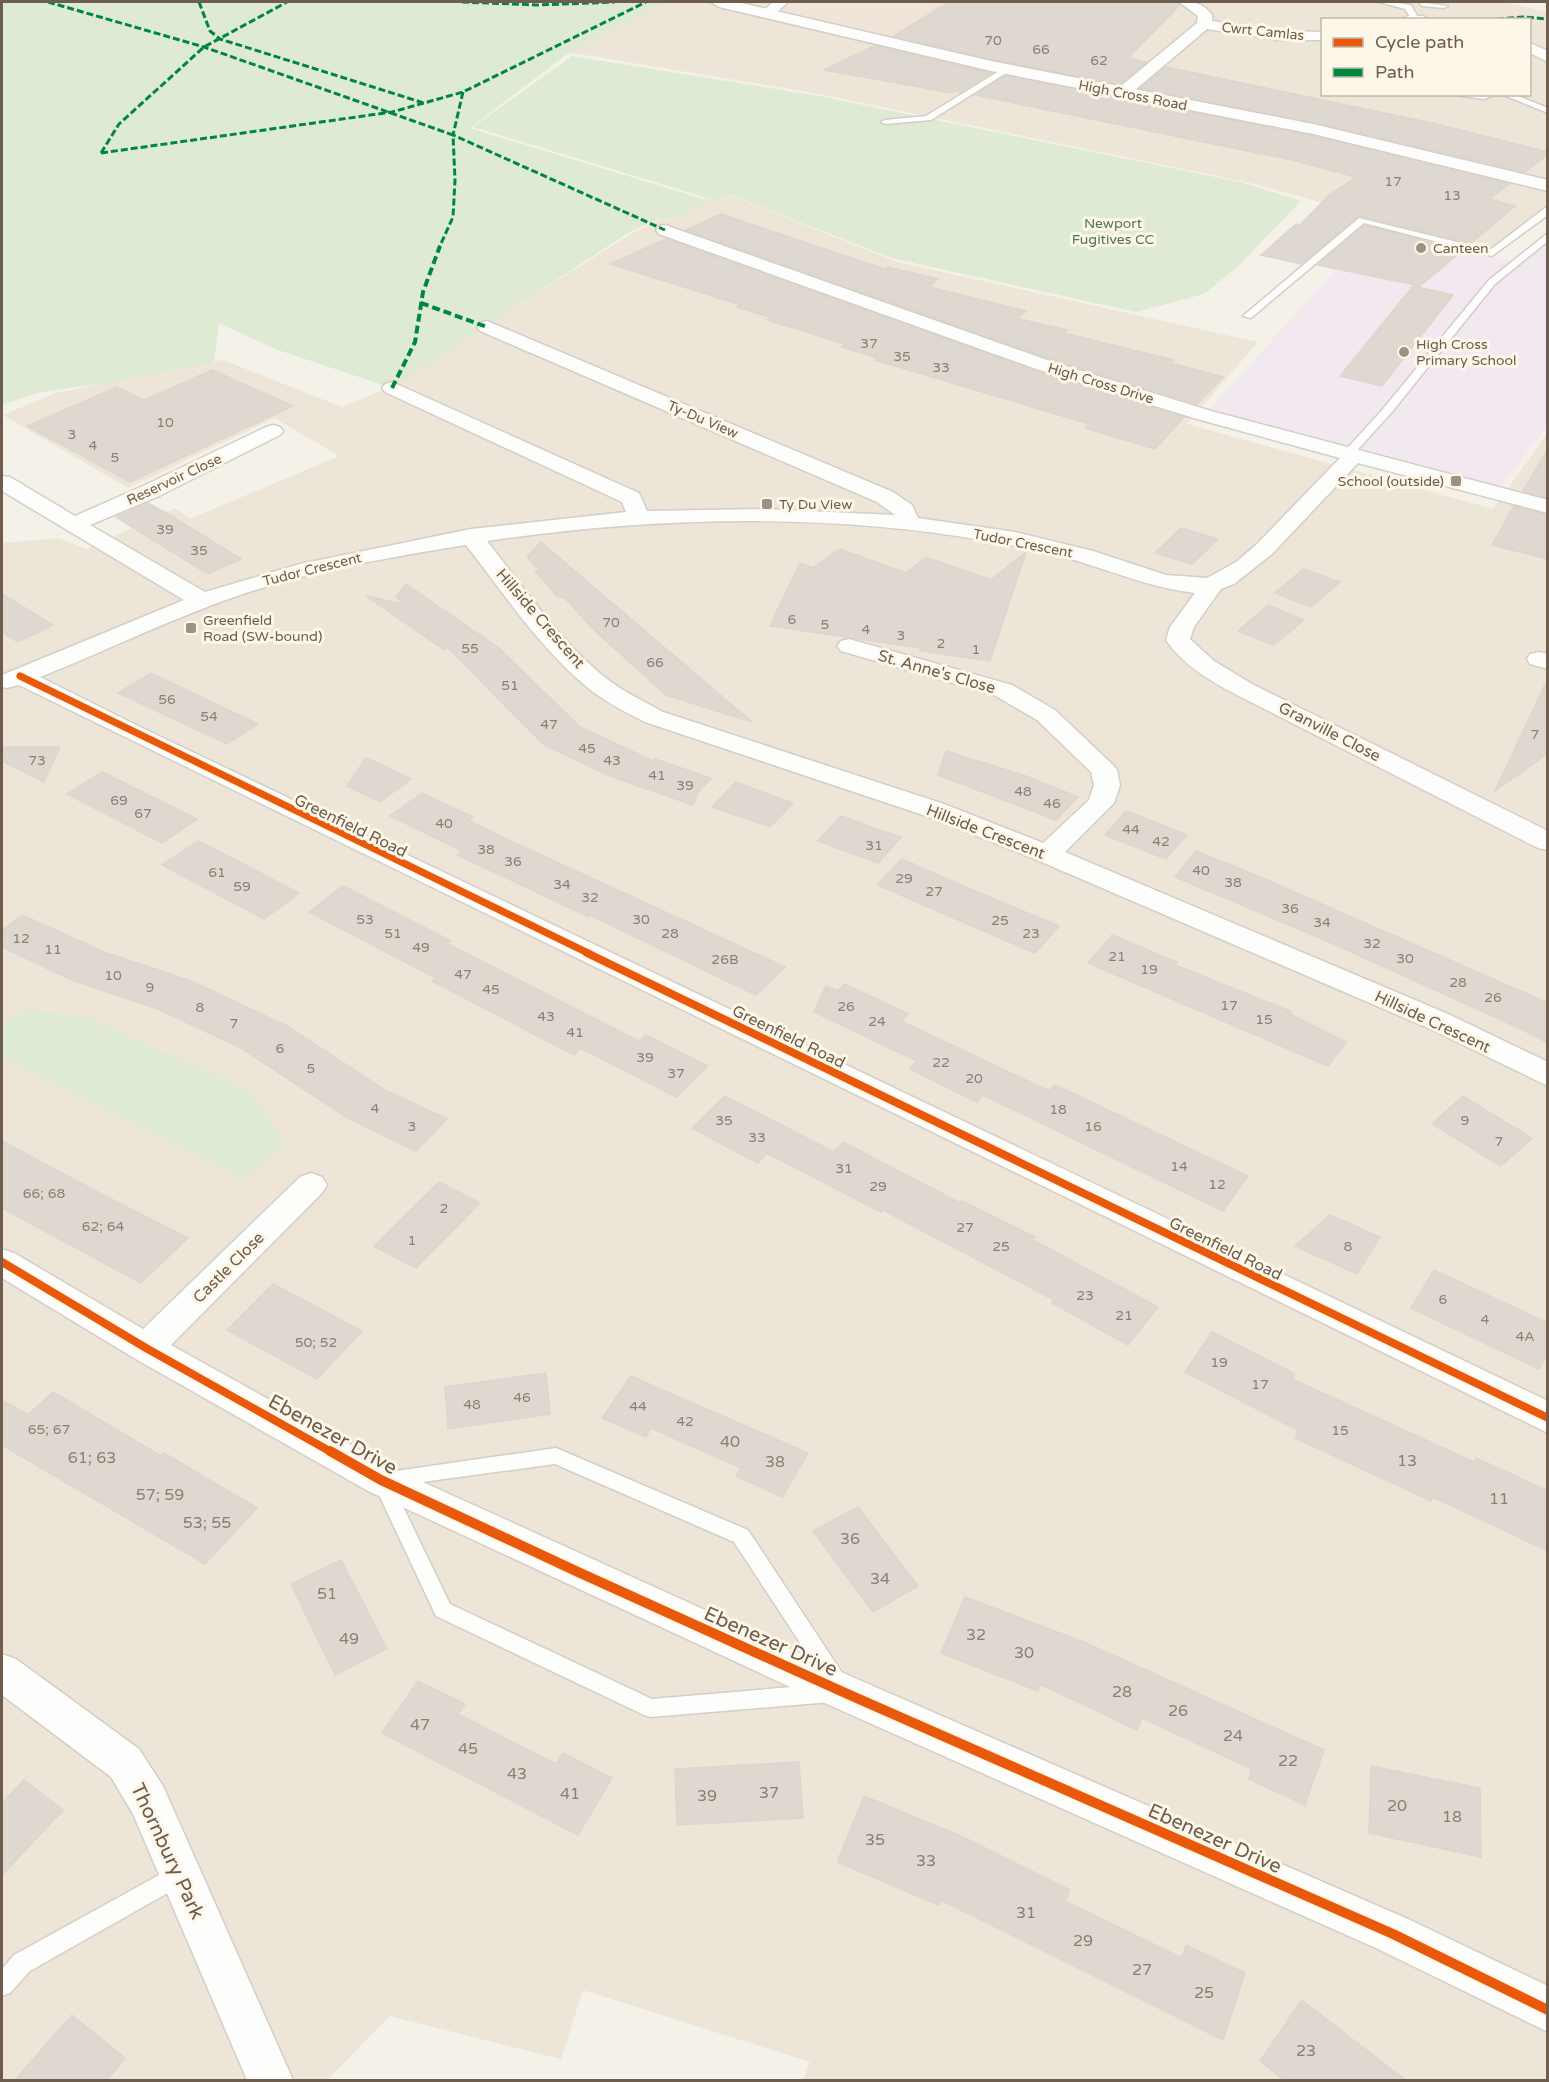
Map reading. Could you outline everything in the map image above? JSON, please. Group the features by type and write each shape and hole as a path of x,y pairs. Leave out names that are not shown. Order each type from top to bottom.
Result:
{"main road":[{"name":"High Cross Road","path":"719,2 774,8 1007,70 1313,129 1548,186"}],"street":[{"path":"1122,93 1204,24 1205,15 1198,8 1186,2"},
{"name":"Cwrt Camlas","path":"1204,24 1279,35 1321,36"},
{"path":"1531,45 1548,47"},
{"path":"1531,46 1548,58"},
{"name":"High Cross Drive","path":"665,230 1043,365 1204,416 1548,507"},
{"name":"Ty-Du View","path":"487,327 885,497 904,510 910,524"},
{"path":"392,388 631,498 639,517"},
{"name":"Reservoir Close","path":"74,524 151,491 273,431"},
{"path":"1212,585 1234,575 1260,553 1350,455"},
{"path":"2,482 203,601"},
{"name":"Tudor Crescent","path":"11,679 203,601 267,579 336,562 471,536 639,517 761,515 910,524 999,537 1083,555 1180,583 1212,585"},
{"name":"Hillside Crescent","path":"471,536 561,645 599,684 621,700 654,717 935,810 1047,855 1438,1021 1548,1075"},
{"name":"Granville Close","path":"1212,585 1182,627 1178,640 1188,653 1215,672 1266,699 1548,842"},
{"name":"St. Anne's Close","path":"849,646 1003,690 1046,715 1104,770 1107,786 1101,803 1047,855"},
{"name":"Greenfield Road","path":"11,679 316,823 1548,1418"},
{"name":"Castle Close","path":"146,1348 311,1185"},
{"name":"Ebenezer Drive","path":"2,1262 146,1348 381,1480 843,1692 1393,1934 1548,2010"},
{"name":"Thornbury Park","path":"2,1672 125,1763 148,1800 270,2080"}],"lane":[{"path":"1383,2 1411,15 1423,3 1444,6"},
{"path":"885,122 928,118 1007,70"},
{"path":"1510,96 1548,111"},
{"path":"1248,316 1362,220 1492,253 1548,210"},
{"path":"1350,455 1492,282 1548,236"},
{"path":"556,1456 741,1536 843,1692 651,1708 443,1610 381,1480 556,1456"},
{"path":"2,1985 22,1963 180,1874"}],"shaded area":[{"path":"661,2 1503,2 1547,12 1547,206 1490,249 1251,183 814,93 567,52"},
{"path":"781,2 935,5 876,39 768,13"},
{"path":"733,196 897,262 1258,342 1187,424 1493,509 1547,434 1547,2080 803,2080 810,2062 583,1990 561,2059 390,2016 327,2080 2,2080 2,543 59,538 86,549 175,508 190,519 339,456 274,418 128,488 3,415 56,393 223,360 342,407 385,389 631,234 705,198 717,201"},
{"name":"High Cross Primary School","path":"1373,229 1514,262 1547,236 1547,426 1496,494 1204,415"}],"green space":[{"path":"2,2 523,2 540,7 555,2 664,2 566,55 470,128 710,201 682,217 658,219 628,233 392,388 275,349 219,323 214,362 120,381 36,393 2,405"},
{"name":"Newport Fugitives CC","path":"572,56 819,96 1240,182 1301,201 1237,267 1204,294 1136,312 891,258 732,195 717,201 473,127"},
{"path":"25,1009 90,1018 250,1092 284,1143 246,1178 2,1056 2,1028"}],"building":[{"path":"949,2 1177,2 1180,5 1128,58 1146,62 1120,84 991,59 894,36"},
{"path":"874,46 991,73 961,92 952,93 824,70"},
{"path":"1166,67 1432,123 1548,152 1548,154 1525,172 1313,122 1141,88"},
{"path":"1005,76 1313,136 1509,184 1489,199 1515,206 1471,243 1360,216 1301,264 1261,255 1296,224 1300,225 1328,196 1356,177 1292,160 975,95"},
{"path":"721,214 885,269 888,267 938,279 929,287 1026,311 1018,319 1067,330 1064,333 1173,360 1170,363 1223,377 1197,404 1051,359 686,230"},
{"path":"1365,225 1462,251 1420,286 1318,265"},
{"path":"666,239 1035,371 1184,417 1155,449 1085,428 1089,424 875,360 878,358 841,347 845,344 767,320 772,318 737,307 741,305 610,264"},
{"path":"1413,286 1453,295 1382,386 1340,376"},
{"path":"212,370 293,406 130,482 27,426 117,387 144,400"},
{"path":"1548,449 1548,498 1523,491"},
{"path":"148,503 241,559 208,574 116,517"},
{"path":"1514,506 1548,515 1548,559 1492,545"},
{"path":"1181,528 1218,539 1192,564 1155,553"},
{"path":"541,542 752,722 666,695 594,630 564,597 558,597 535,571 539,570 527,557"},
{"path":"840,549 906,573 926,557 991,580 1026,552 990,661 920,651 921,648 770,626 800,563 813,568"},
{"path":"1303,569 1340,582 1311,607 1275,593"},
{"path":"406,584 499,648 580,727 653,761 655,759 711,778 699,791 693,805 610,776 544,745 448,648 444,650 366,596 403,604 396,597"},
{"path":"2,594 53,625 18,642 2,632"},
{"path":"1268,605 1304,620 1274,645 1238,631"},
{"path":"151,673 258,724 227,744 118,693"},
{"path":"1548,678 1548,753 1495,791"},
{"path":"2,747 60,747 44,782 2,761"},
{"path":"946,751 1023,775 1078,797 1056,820 938,775"},
{"path":"366,758 411,779 380,802 347,786"},
{"path":"102,772 197,819 162,843 67,794"},
{"path":"736,782 793,803 770,827 712,807"},
{"path":"422,793 473,817 468,820 515,843 785,967 756,995 590,915 589,917 457,855 462,851 390,816"},
{"path":"1126,811 1187,835 1166,859 1105,835"},
{"path":"841,816 901,837 878,863 818,841"},
{"path":"198,841 299,893 264,919 162,865"},
{"path":"1196,851 1548,1003 1548,1043 1327,941 1175,877"},
{"path":"902,859 1059,926 1035,953 877,885"},
{"path":"343,886 451,941 448,944 639,1041 646,1035 708,1066 676,1097 581,1048 574,1055 432,981 436,978 309,912"},
{"path":"22,915 104,952 191,981 287,1026 383,1089 447,1119 416,1151 348,1118 241,1048 158,1009 72,980 2,947 2,930"},
{"path":"1112,935 1177,962 1175,965 1292,1012 1290,1014 1346,1042 1328,1066 1088,963"},
{"path":"845,984 908,1014 901,1021 1049,1091 1055,1085 1248,1176 1223,1211 983,1095 977,1102 910,1069 917,1061 814,1012 826,986 838,991"},
{"path":"725,1096 834,1152 843,1142 960,1203 962,1201 1035,1237 1033,1240 1158,1307 1128,1345 1052,1303 1054,1300 883,1210 881,1212 767,1153 758,1163 692,1128"},
{"path":"1463,1096 1532,1138 1501,1166 1432,1124"},
{"path":"2,1141 188,1238 141,1283 2,1208"},
{"path":"439,1182 480,1203 416,1268 374,1246"},
{"path":"1330,1215 1380,1237 1357,1274 1295,1246"},
{"path":"1434,1270 1548,1323 1548,1353 1539,1369 1411,1308"},
{"path":"273,1284 362,1331 317,1379 227,1330"},
{"path":"1212,1332 1295,1374 1292,1379 1474,1462 1476,1458 1548,1491 1548,1551 1433,1497 1431,1501 1295,1438 1299,1431 1185,1372"},
{"path":"546,1373 550,1414 448,1429 445,1387"},
{"path":"631,1376 808,1453 782,1497 736,1476 741,1468 651,1428 646,1437 602,1418"},
{"path":"53,1392 161,1456 164,1453 257,1508 205,1564 2,1445 2,1400 28,1415"},
{"path":"858,1507 918,1586 873,1612 813,1531"},
{"path":"341,1560 387,1649 335,1675 291,1584"},
{"path":"965,1597 1086,1643 1324,1750 1305,1805 1249,1779 1252,1769 1142,1718 1137,1730 1040,1684 1038,1691 941,1653"},
{"path":"418,1681 465,1704 458,1714 556,1764 563,1753 612,1778 578,1835 382,1733"},
{"path":"799,1762 803,1818 677,1825 675,1769"},
{"path":"1371,1766 1480,1788 1481,1857 1369,1833"},
{"path":"24,1780 63,1810 2,1875 2,1803"},
{"path":"864,1796 965,1838 1070,1890 1065,1901 1182,1958 1186,1945 1245,1973 1223,2040 941,1900 939,1905 837,1862"},
{"path":"1302,2000 1406,2080 1284,2080 1260,2061"},
{"path":"72,2015 125,2058 107,2080 15,2080"}],"marked path":[{"path":"48,2 204,47 453,135 455,180 453,217 435,257 423,292 415,342 392,388"},
{"path":"199,2 210,31 220,39 424,103"},
{"path":"101,153 119,124 204,47 287,2"},
{"path":"462,2 538,5 615,2"},
{"path":"101,153 392,112 463,92 646,2"},
{"path":"1511,18 1548,19"},
{"path":"463,92 453,135 665,230"},
{"path":"421,303 487,327"}],"cycle path":[{"path":"20,676 129,731 1548,1418"},
{"path":"2,1262 146,1348 381,1480 843,1692 1393,1934 1548,2010"}],"place":[{"name":"Canteen","path":"1421,248"},
{"name":"High Cross Primary School","path":"1404,352"},
{"name":"School (outside)","path":"1456,481"},
{"name":"Ty Du View","path":"767,504"},
{"name":"Greenfield Road (SW-bound)","path":"191,628"}]}
